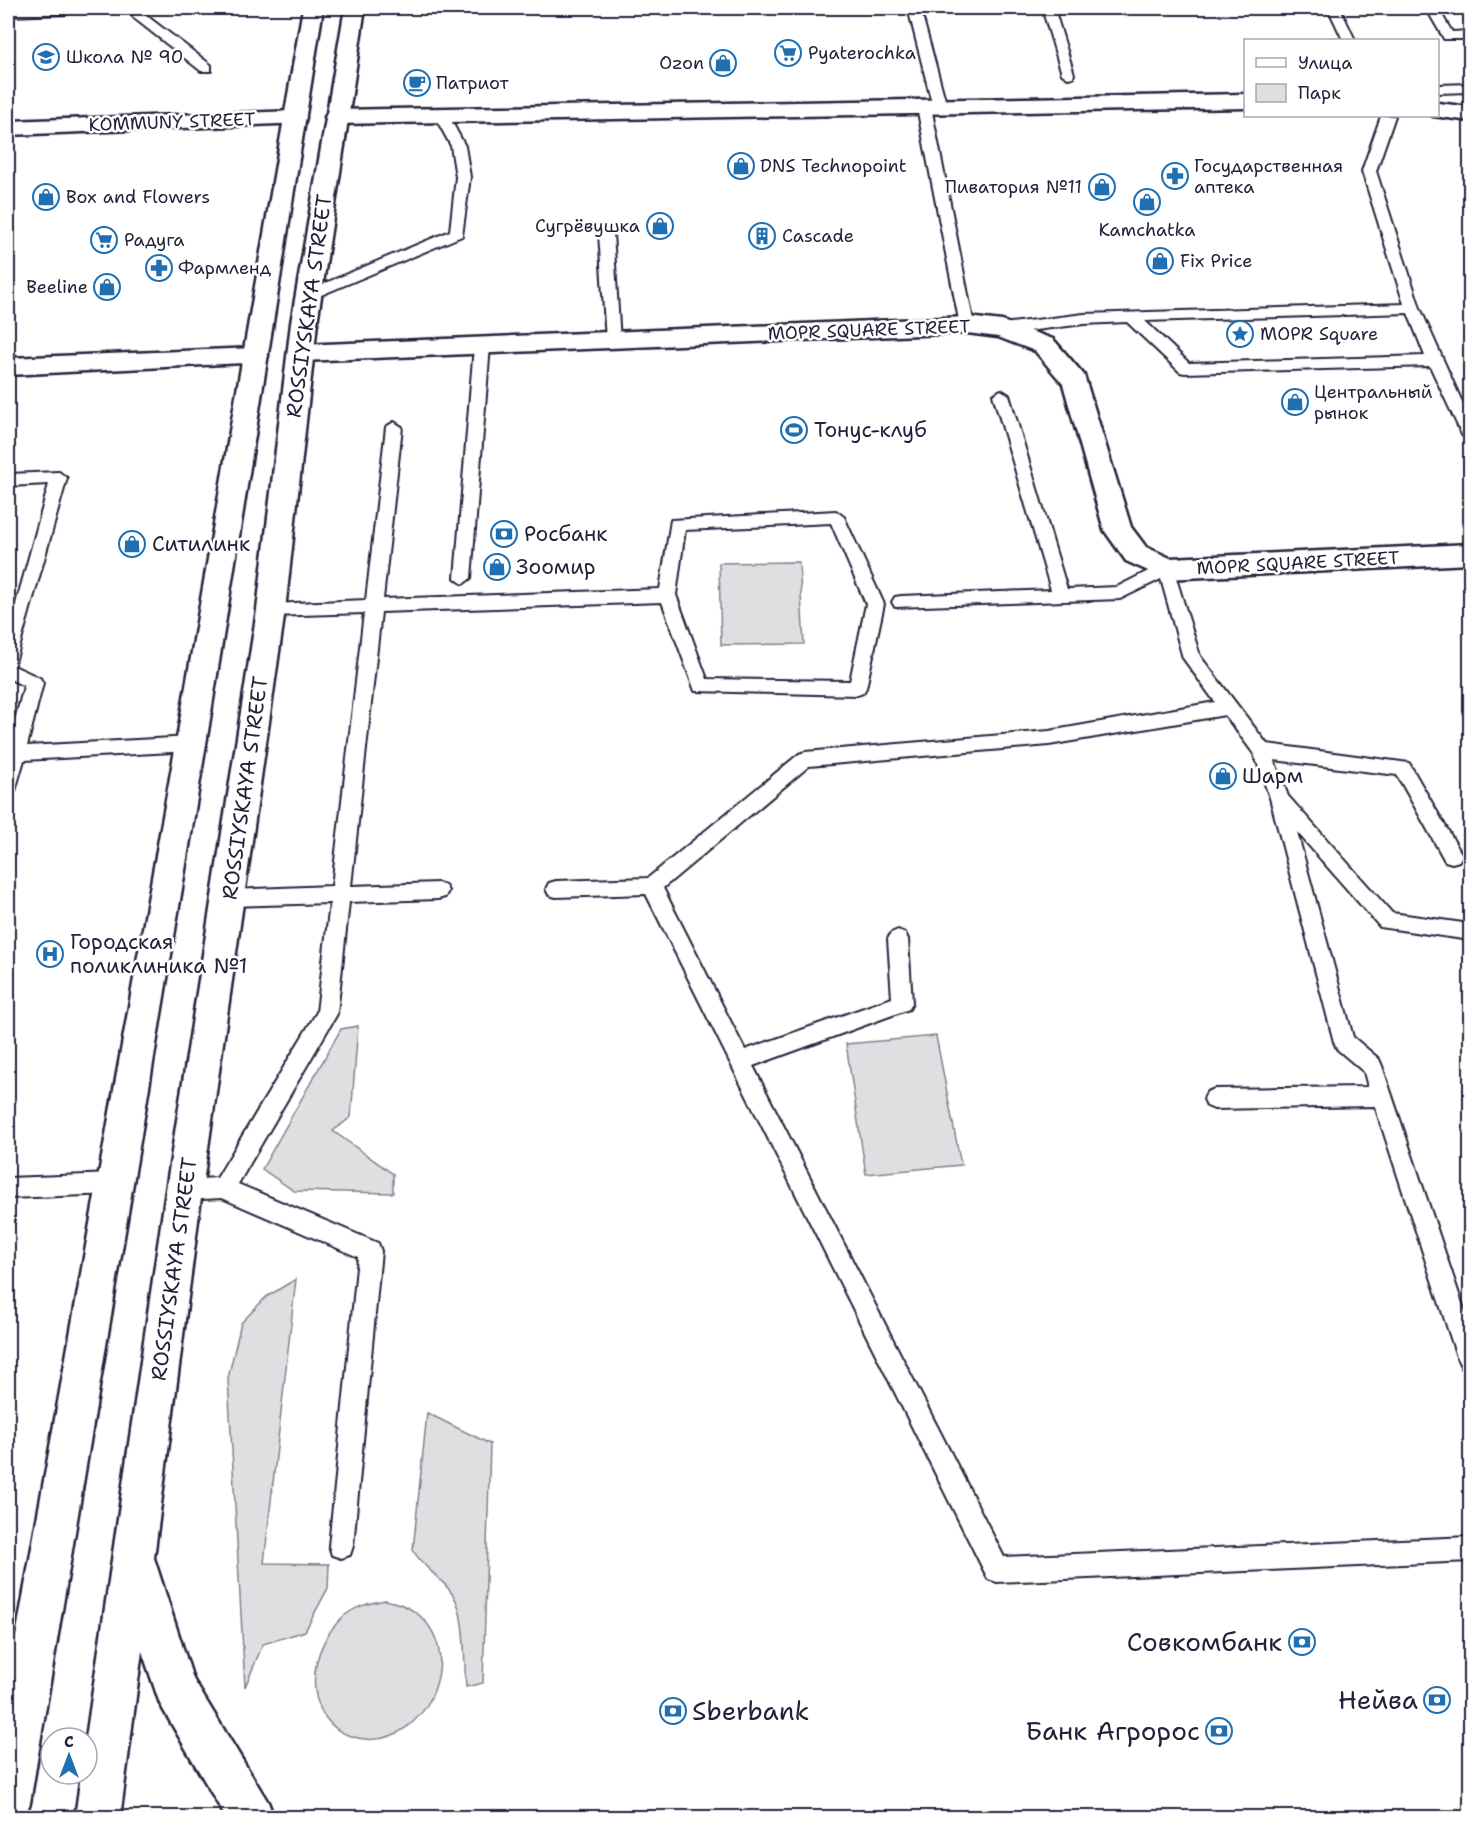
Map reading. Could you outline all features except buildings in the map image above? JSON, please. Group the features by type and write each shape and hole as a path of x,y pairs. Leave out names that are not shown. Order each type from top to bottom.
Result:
{"main road":[{"name":"ROSSIYSKAYA STREET","path":"8,1803 113,1184 191,744 312,8"},
{"name":"ROSSIYSKAYA STREET","path":"98,1818 184,1190 271,609 309,295 355,8"},
{"path":"336,117 1244,101"},
{"path":"1439,111 1470,114"},
{"name":"KOMMUNY STREET","path":"8,128 336,117"},
{"name":"MOPR SQUARE STREET","path":"301,353 967,325 1002,329 1044,345 1075,381 1118,530 1136,554 1166,569 1470,555"},
{"path":"8,367 301,353"},
{"path":"133,1554 175,1689 252,1818"}],"lane":[{"path":"8,12 70,8"},
{"path":"134,8 138,15 206,68"},
{"path":"914,8 967,325"},
{"path":"1048,8 1068,74"},
{"path":"1334,8 1349,39"},
{"path":"1432,8 1448,36 1470,35"},
{"path":"1439,89 1470,88"},
{"path":"309,295 457,233 463,177 458,146 441,115"},
{"path":"1388,117 1369,171 1413,308 1470,435"},
{"path":"606,232 613,340"},
{"path":"1002,329 1084,319 1413,308"},
{"path":"1131,317 1185,368 1435,361"},
{"path":"463,578 482,346"},
{"path":"1000,395 1061,596"},
{"path":"223,1188 327,1014 376,605 393,428"},
{"path":"8,480 59,478 8,662"},
{"path":"836,517 875,604 857,688 701,686 668,595 677,524 836,517"},
{"path":"901,602 1120,593 1166,569 1192,658 1262,751 1279,798 1344,1042 1372,1066 1470,1360"},
{"path":"271,609 668,595"},
{"path":"8,671 34,683 12,754 8,786"},
{"path":"556,889 652,886 805,759 1048,738 1229,707"},
{"path":"12,754 191,744"},
{"path":"1262,751 1403,768 1452,855"},
{"path":"1279,798 1387,921 1470,932"},
{"path":"652,886 997,1570 1470,1549"},
{"path":"229,898 438,891"},
{"path":"740,1060 903,1004 898,939"},
{"path":"1214,1099 1381,1096"},
{"path":"8,1188 113,1184"},
{"path":"184,1190 223,1188 370,1251 341,1546"}],"green space":[{"path":"799,562 804,644 721,645 719,563"},
{"path":"358,1026 351,1117 333,1131 393,1174 393,1193 294,1191 262,1169 341,1029"},
{"path":"936,1036 961,1165 866,1174 846,1044"},
{"path":"296,1279 264,1563 329,1564 328,1588 305,1631 263,1644 245,1687 228,1378 241,1323 266,1297"},
{"path":"427,1413 490,1444 483,1683 466,1687 464,1639 457,1603 449,1589 422,1563 413,1550"},
{"path":"385,1600 415,1612 433,1632 439,1656 437,1682 426,1706 408,1726 385,1737 358,1738 336,1728 321,1711 314,1683 316,1668 319,1653 326,1639 344,1616 358,1607"}],"place":[{"name":"Pyaterochka","path":"788,53"},
{"name":"Школа № 90","path":"46,57"},
{"name":"Ozon","path":"723,63"},
{"name":"Патриот","path":"417,83"},
{"name":"DNS Technopoint","path":"741,166"},
{"name":"Государственная аптека","path":"1175,176"},
{"name":"Пиватория №11","path":"1102,187"},
{"name":"Box and Flowers","path":"46,197"},
{"name":"Kamchatka","path":"1147,202"},
{"name":"Сугрёвушка","path":"660,226"},
{"name":"Cascade","path":"762,236"},
{"name":"Радуга","path":"104,240"},
{"name":"Fix Price","path":"1160,261"},
{"name":"Фармленд","path":"159,268"},
{"name":"Beeline","path":"107,287"},
{"name":"MOPR Square","path":"1240,334"},
{"name":"Центральный рынок","path":"1295,402"},
{"name":"Тонус-клуб","path":"794,430"},
{"name":"Росбанк","path":"504,534"},
{"name":"Ситилинк","path":"132,544"},
{"name":"Зоомир","path":"497,567"},
{"name":"Шарм","path":"1223,776"},
{"name":"Городская поликлиника №1","path":"50,954"},
{"name":"Совкомбанк","path":"1302,1642"},
{"name":"Нейва","path":"1437,1700"},
{"name":"Sberbank","path":"673,1711"},
{"name":"Банк Агророс","path":"1219,1731"}]}
